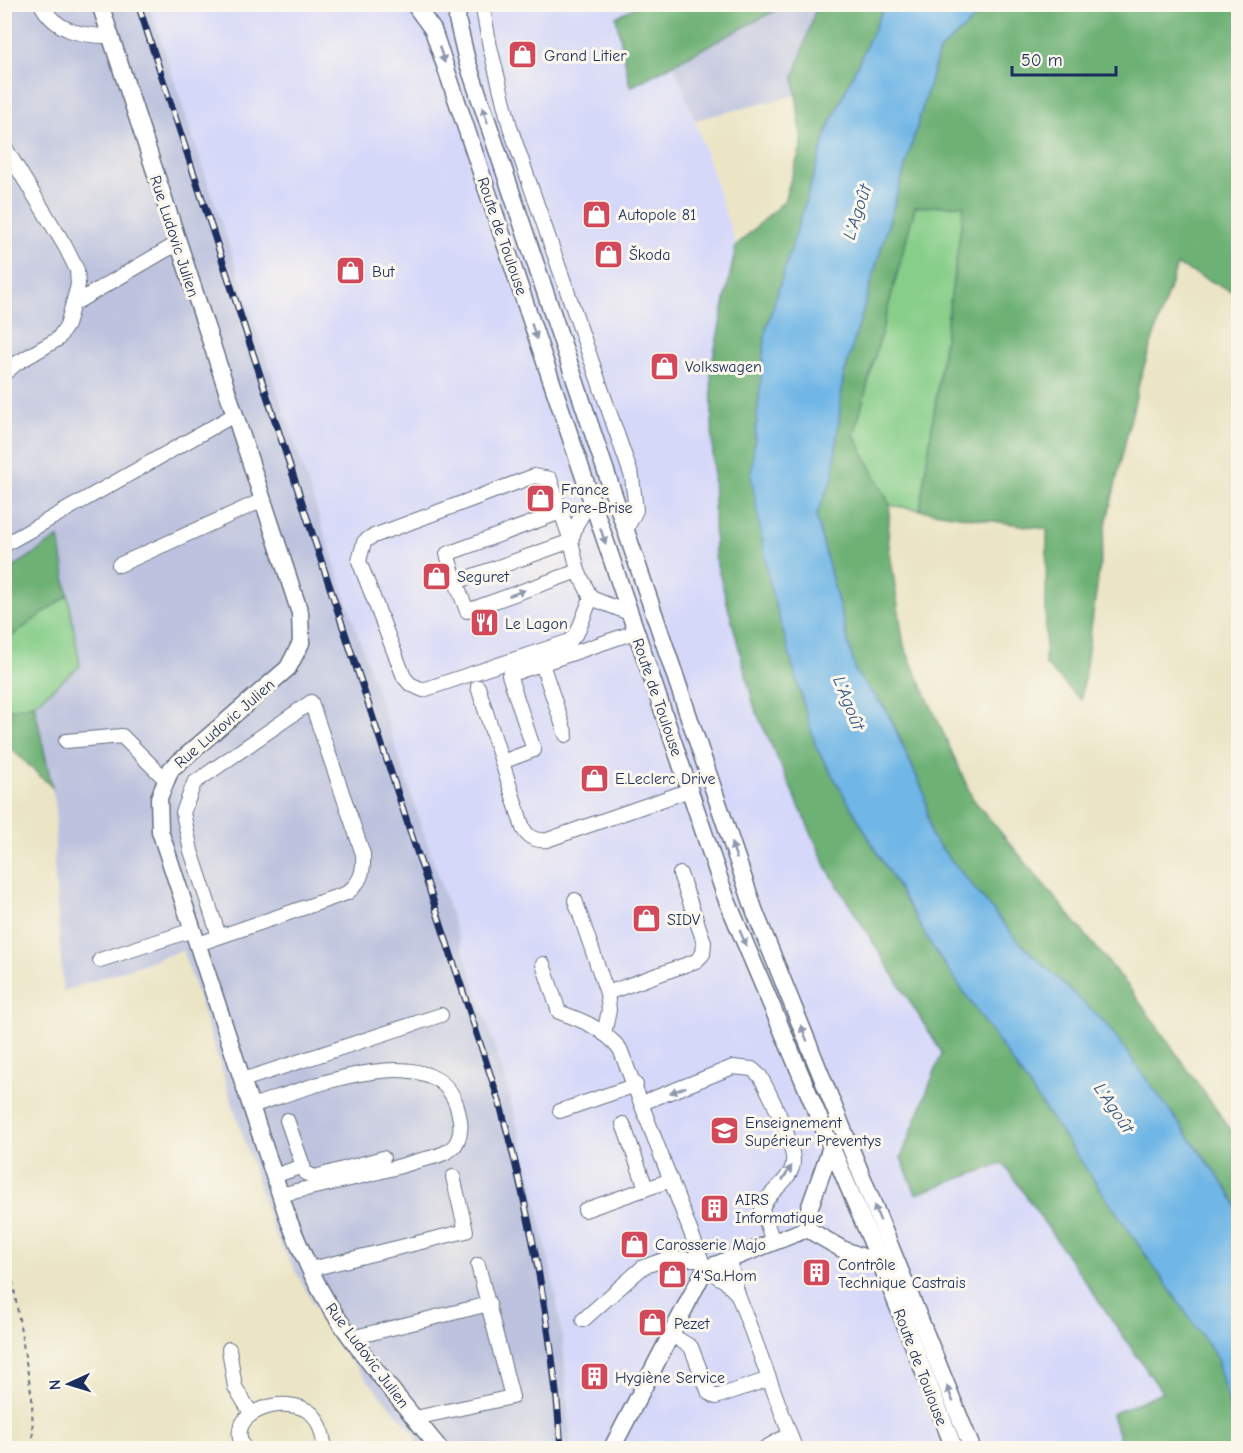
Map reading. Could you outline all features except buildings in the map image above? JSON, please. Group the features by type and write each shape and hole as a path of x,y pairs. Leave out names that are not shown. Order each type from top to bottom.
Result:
{"main road":[{"name":"Rue Ludovic Julien","path":"100,4 300,613 301,642 288,668 186,754 165,779 159,798 158,820 280,1195 310,1269 328,1303 351,1338 439,1449"},
{"name":"Route de Toulouse","path":"414,4 434,30 726,898 881,1264 954,1449"},
{"name":"Route de Toulouse","path":"459,4 457,19 467,60 755,912 972,1449"},
{"path":"807,1228 808,1212 831,1147"},
{"path":"612,1449 703,1264 729,1259 807,1228"},
{"path":"807,1228 826,1241 881,1264"}],"street":[{"path":"41,4 51,19 62,28 74,33 109,36"},
{"path":"482,4 510,127 573,314 632,477 636,510 627,528"},
{"path":"4,146 76,270 78,285 67,326 58,339 17,363 4,374"},
{"path":"75,303 178,243"},
{"path":"4,545 234,415"},
{"path":"591,597 578,631 570,641 423,690 410,684 404,677 362,572 360,552 364,542 371,537 534,476 550,479 571,541 578,571 591,597 629,613"},
{"path":"119,565 263,500"},
{"path":"571,541 576,525 591,500"},
{"path":"561,512 447,554 467,610 578,571"},
{"path":"456,582 571,541"},
{"path":"502,762 534,750 509,675 635,632"},
{"path":"542,664 566,735"},
{"path":"478,687 523,828 538,841 547,840 690,790"},
{"path":"100,960 196,937 219,936 346,893 356,886 361,877 363,854 311,702 194,783 183,813 191,851 219,936"},
{"path":"66,741 122,736 165,779"},
{"path":"607,993 696,962 703,954 704,942 680,874"},
{"path":"575,900 607,993 609,1010 604,1034"},
{"path":"543,964 558,1012 589,1023 620,1049 636,1085 703,1264"},
{"path":"243,1080 441,1015"},
{"path":"642,1103 733,1067 752,1069 760,1076 789,1141 793,1161 788,1176 768,1196 762,1209 773,1242"},
{"path":"251,1106 339,1079 405,1068 428,1072 442,1081 452,1092 458,1104 460,1136 455,1146 448,1152 399,1167 280,1195"},
{"path":"560,1111 636,1085"},
{"path":"287,1120 305,1173 315,1177 384,1158"},
{"path":"623,1124 646,1188"},
{"path":"628,1140 653,1131"},
{"path":"274,1176 303,1166"},
{"path":"310,1269 466,1231 453,1177"},
{"path":"585,1210 671,1179"},
{"path":"583,1320 643,1267 666,1259 703,1264 725,1281 738,1295"},
{"path":"729,1259 738,1295 795,1449"},
{"path":"415,1418 512,1396 478,1264"},
{"path":"351,1338 489,1304"},
{"path":"670,1334 691,1347 709,1393 716,1397 770,1379"},
{"path":"229,1349 235,1388 251,1413"},
{"path":"244,1449 240,1443 242,1429 251,1413 267,1407 300,1406 314,1414 325,1449"},
{"path":"765,1449 790,1434"}],"path":[{"path":"4,1228 32,1398 33,1449"}],"shaded area":[{"path":"5,5 149,5 499,1059 530,1172 555,1292 563,1341 571,1448 408,1448 418,1438 337,1345 274,1233 183,950 63,991 54,864 56,808 34,704 80,666 59,538 5,573"},
{"path":"149,5 651,5 695,120 736,246 725,436 1222,1448 571,1448 563,1341 555,1292 530,1172 499,1059"},
{"path":"651,5 874,5 829,87 695,120"}],"green space":[{"path":"639,5 786,5 630,87 616,17"},
{"path":"817,5 885,5 828,129 766,330 816,747 932,946 1216,1356 1238,1437 1238,1448 1122,1448 1112,1414 1162,1392 1003,1163 916,1194 901,1158 942,1053 828,870 755,709 715,557 711,368 736,246 784,201 802,144 794,77"},
{"path":"986,5 1238,5 1238,294 1177,265 1140,379 1105,529 1081,700 1045,664 1047,529 920,510 964,205 915,207 854,435 890,505 888,539 904,646 973,799 1128,986 1238,1140 1238,1209 1230,1193 1107,1025 1017,940 931,836 924,793 888,711 856,673 816,516 833,477 843,379 939,51 980,14"},
{"path":"964,205 920,510 890,505 854,435 915,206"},
{"path":"59,537 68,595 5,641 5,573"},
{"path":"68,595 80,666 34,704 9,710 5,691 4,641"},
{"path":"34,704 52,787 5,743 5,720 11,715 9,710"}],"water":[{"name":"L'Agoût","path":"885,5 986,5 980,14 939,51 843,379 833,477 816,516 856,673 887,711 924,793 931,836 1017,940 1107,1025 1230,1193 1238,1209 1238,1437 1216,1356 932,946 816,747 770,586 751,476 766,330 828,129"}],"railway":[{"path":"138,4 499,1101 511,1144 539,1273 552,1360 561,1448"}],"place":[{"name":"Grand Litier","path":"523,55"},
{"name":"Autopole 81","path":"597,214"},
{"name":"Škoda","path":"608,254"},
{"name":"But","path":"351,271"},
{"name":"Volkswagen","path":"664,366"},
{"name":"France Pare-Brise","path":"540,498"},
{"name":"Seguret","path":"436,576"},
{"name":"Le Lagon","path":"484,623"},
{"name":"E.Leclerc Drive","path":"594,778"},
{"name":"SIDV","path":"646,919"},
{"name":"Enseignement Supérieur Preventys","path":"724,1131"},
{"name":"AIRS Informatique","path":"714,1208"},
{"name":"Carosserie Majo","path":"634,1244"},
{"name":"Contrôle Technique Castrais","path":"817,1273"},
{"name":"4'Sa.Hom","path":"672,1275"},
{"name":"Pezet","path":"653,1323"},
{"name":"Hygiène Service","path":"594,1377"}]}
